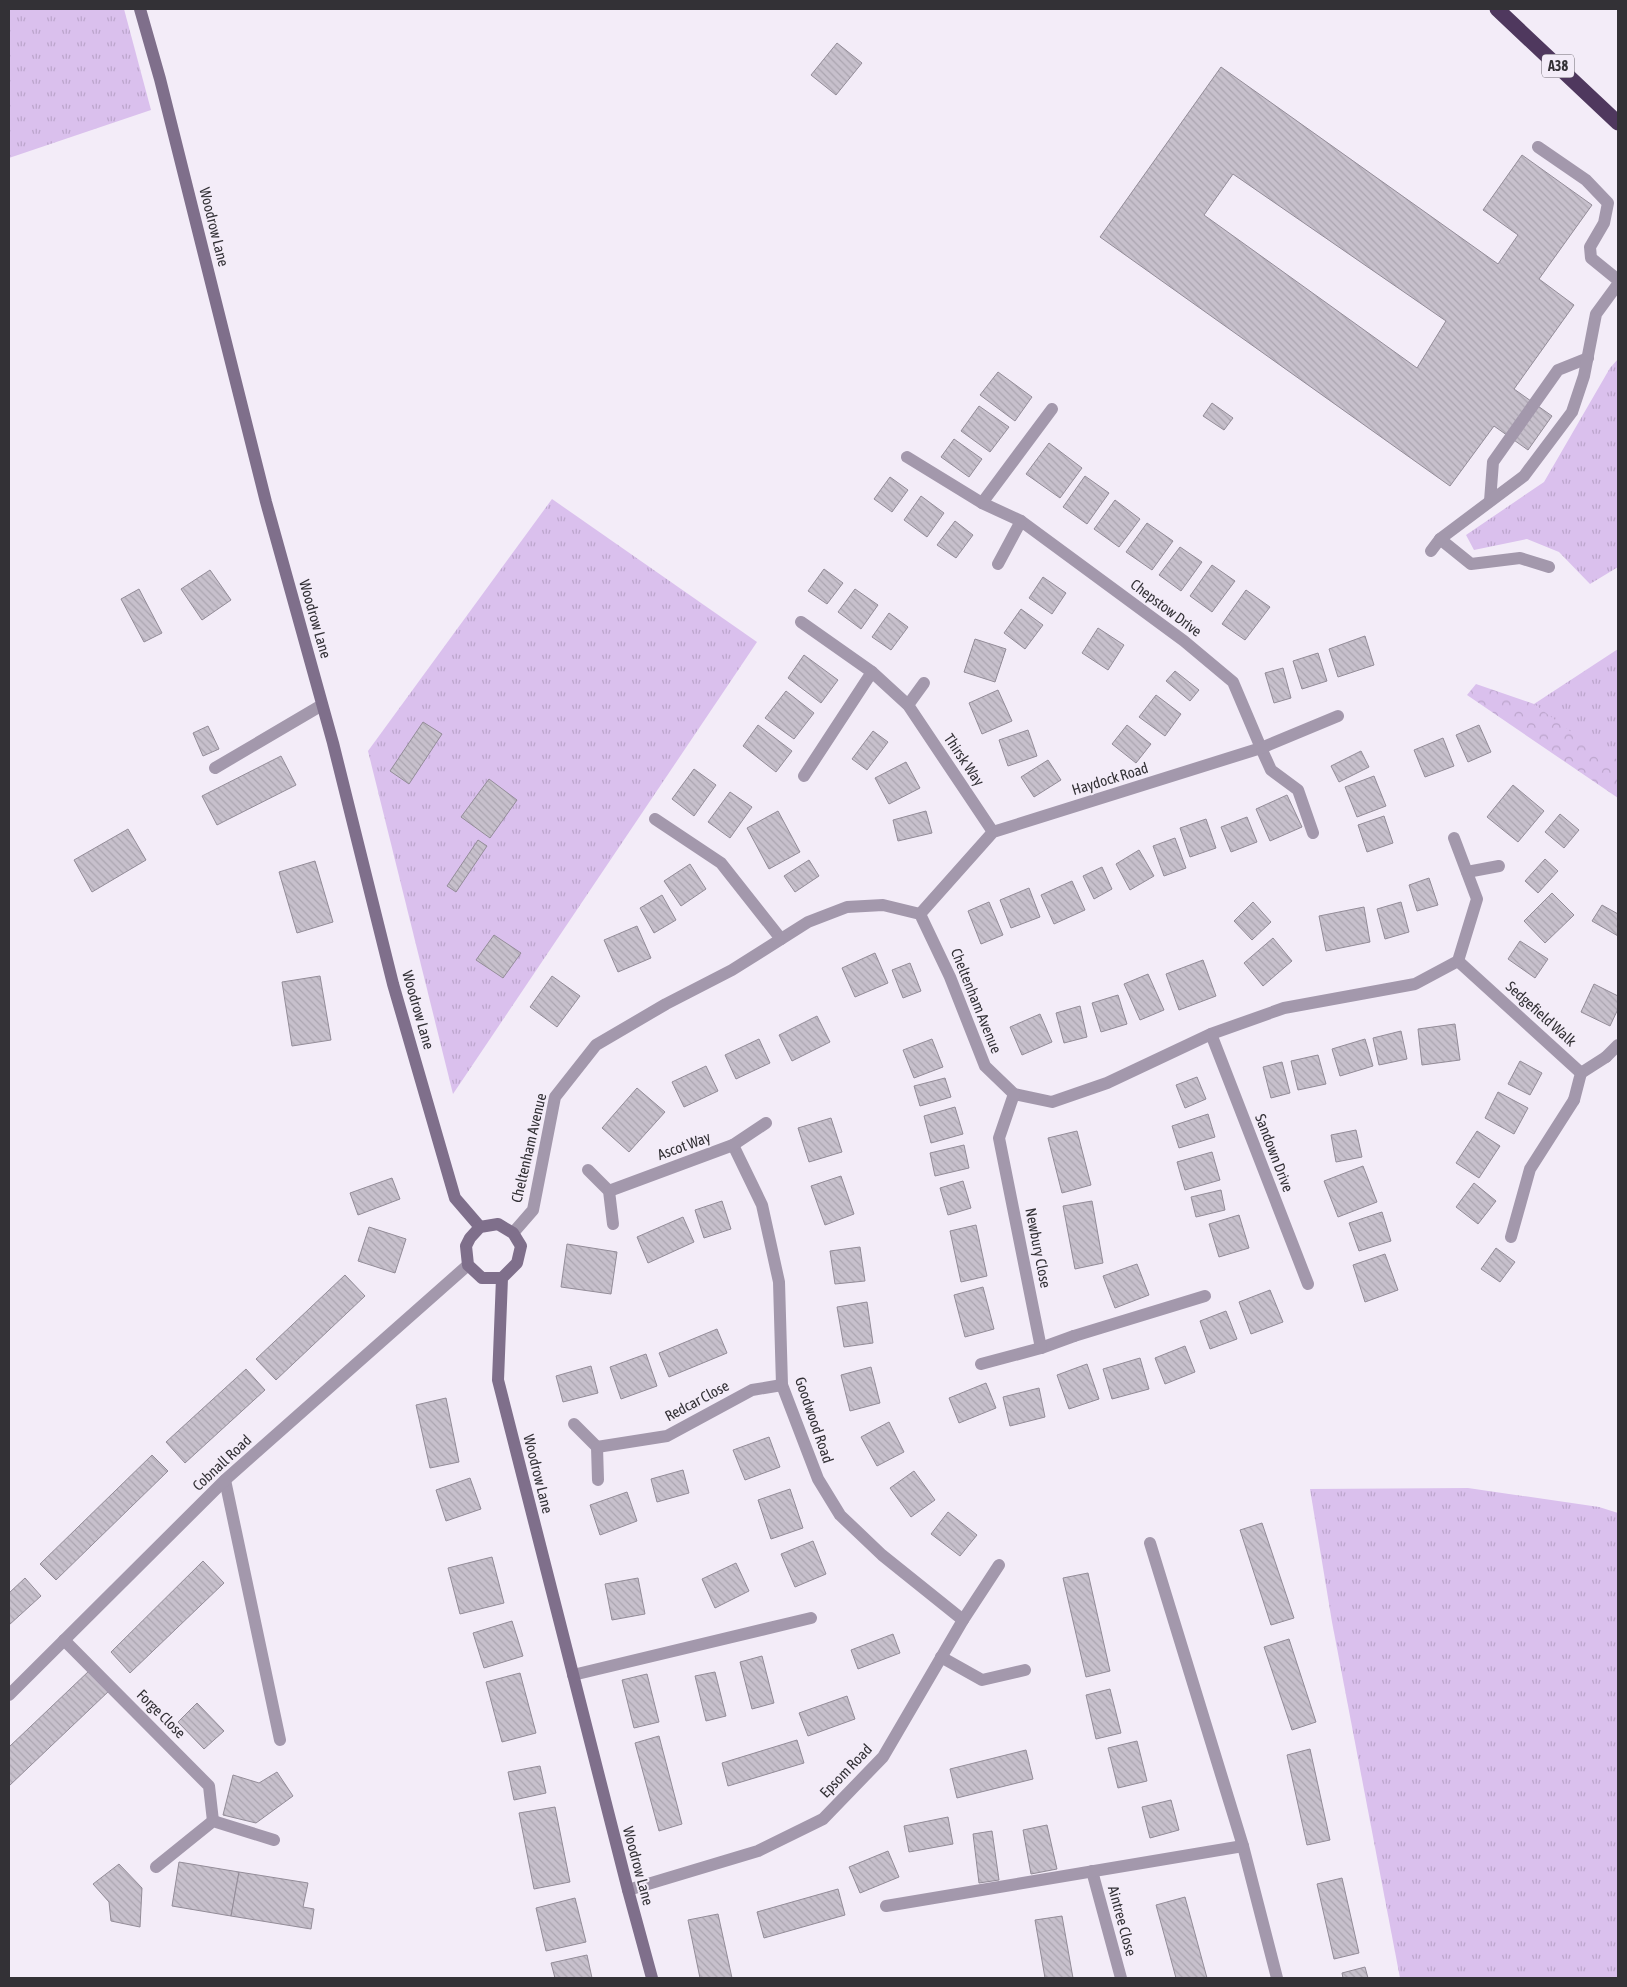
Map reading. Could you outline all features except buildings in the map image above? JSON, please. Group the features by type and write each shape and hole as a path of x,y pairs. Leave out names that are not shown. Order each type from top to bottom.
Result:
{"highway":[{"name":"A38","path":"1497,9 1618,123"}],"street":[{"name":"Woodrow Lane","path":"140,9 163,88 266,502 322,705 393,984 455,1198 480,1227"},
{"path":"1432,550 1440,538 1524,476 1572,412 1584,376 1596,314 1618,282 1591,258 1590,247 1604,223 1608,203 1586,180 1538,147"},
{"path":"1490,501 1493,462 1558,370 1588,358"},
{"path":"982,503 1052,409"},
{"name":"Chepstow Drive","path":"908,457 982,503 1021,521 1184,641 1233,682 1271,770 1298,790 1313,833"},
{"path":"998,564 1021,521"},
{"path":"1440,538 1471,564 1520,558 1550,567"},
{"name":"Thirsk Way","path":"800,622 872,672 908,705 993,832"},
{"path":"804,776 872,672"},
{"path":"908,705 924,683"},
{"path":"215,768 322,705"},
{"name":"Haydock Road","path":"993,832 1261,748 1338,716"},
{"path":"655,819 721,863 781,938"},
{"path":"920,914 993,832"},
{"path":"1014,1094 1052,1102 1107,1083 1211,1034 1284,1008 1415,984 1458,961 1477,899 1454,838"},
{"path":"1467,872 1499,866"},
{"name":"Cheltenham Avenue","path":"513,1233 533,1210 555,1096 596,1045 666,1004 732,970 808,922 847,907 884,905 920,914 950,977 985,1066 1014,1094"},
{"name":"Sedgefield Walk","path":"1458,961 1581,1073"},
{"name":"Sandown Drive","path":"1211,1034 1308,1284"},
{"path":"1511,1237 1530,1169 1574,1100 1581,1073 1606,1057 1618,1045"},
{"name":"Newbury Close","path":"1014,1094 999,1138 1041,1348"},
{"name":"Ascot Way","path":"609,1191 733,1145 766,1123"},
{"name":"Goodwood Road","path":"733,1145 762,1205 779,1282 782,1385 818,1479 840,1514 882,1555 963,1620"},
{"path":"588,1170 609,1191 613,1224"},
{"path":"498,1224 513,1233 521,1246 517,1263 502,1278 482,1278 468,1265 466,1246 470,1238 480,1227 498,1224"},
{"name":"Cobnall Road","path":"9,1695 225,1480 468,1265"},
{"name":"Woodrow Lane","path":"502,1278 498,1380 652,1978"},
{"path":"981,1364 1041,1348 1205,1296"},
{"name":"Redcar Close","path":"597,1447 667,1436 752,1390 782,1385"},
{"path":"574,1424 597,1447 598,1480"},
{"path":"225,1480 280,1740"},
{"path":"1150,1543 1243,1846 1277,1978"},
{"name":"Epsom Road","path":"628,1890 758,1851 822,1819 884,1757 941,1657 998,1565"},
{"path":"573,1674 810,1618"},
{"name":"Forge Close","path":"64,1640 209,1786 213,1821"},
{"path":"941,1657 982,1680 1025,1670"},
{"path":"156,1867 213,1821 274,1840"},
{"path":"886,1906 1243,1846"},
{"name":"Aintree Close","path":"1092,1871 1121,1978"}],"green space":[{"path":"9,9 124,9 151,110 9,158"},
{"path":"1618,359 1618,567 1590,584 1559,552 1527,539 1474,550 1466,535 1544,482 1610,368"},
{"path":"552,499 757,642 453,1094 368,751"},
{"path":"1618,649 1618,761 1577,739 1534,704"},
{"path":"1476,684 1534,704 1578,737 1618,760 1618,798 1467,695"},
{"path":"1468,1488 1599,1507 1618,1513 1618,1978 1400,1978 1332,1622 1310,1489"}]}
